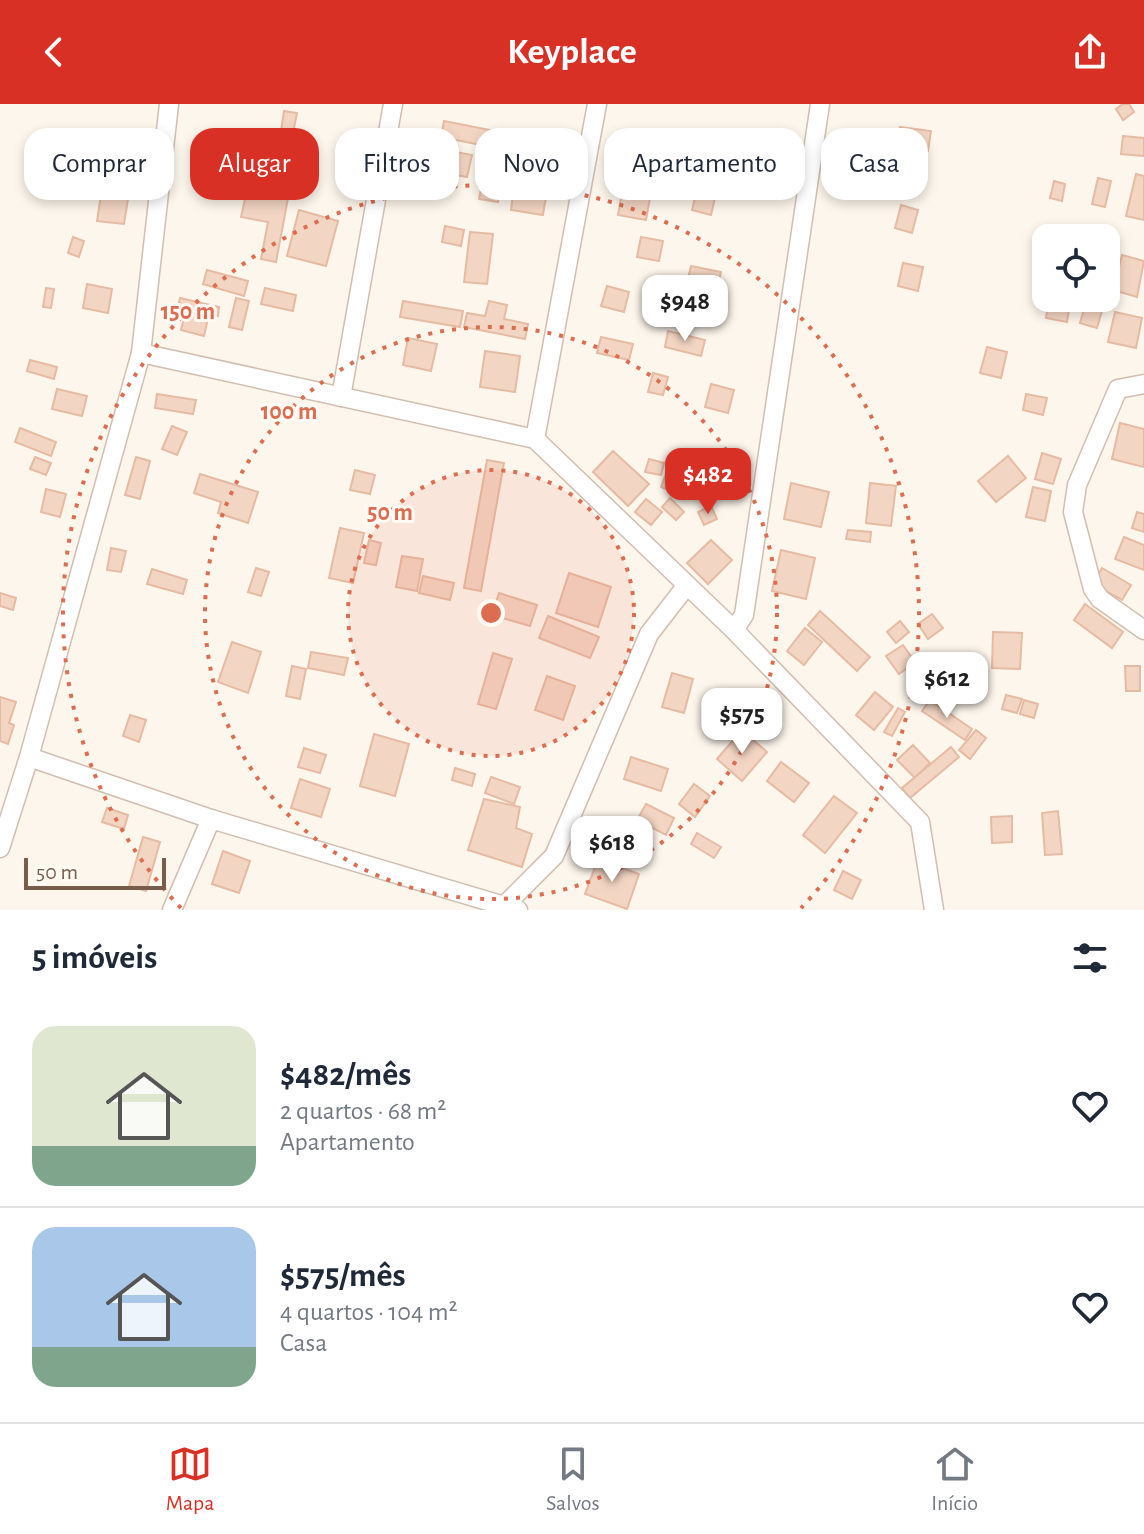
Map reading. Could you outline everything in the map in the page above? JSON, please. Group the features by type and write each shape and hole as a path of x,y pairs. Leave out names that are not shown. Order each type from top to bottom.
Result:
{"street":[{"path":"0,848 29,757 141,353 169,104"},
{"path":"341,397 393,104"},
{"path":"535,439 597,104"},
{"path":"734,630 744,615 820,104"},
{"path":"141,353 535,439 734,630 920,822 934,910"},
{"path":"1144,384 1118,389 1077,485 1073,512 1093,589 1100,599 1144,630"},
{"path":"29,757 211,819 511,908 554,856 649,634 687,585"},
{"path":"172,910 211,819"}],"building":[{"path":"1129,104 1134,112 1123,120 1116,109"},
{"path":"284,111 297,113 294,128 281,128"},
{"path":"444,121 480,128 475,128 475,144 459,141 459,128 443,128"},
{"path":"1123,136 1144,138 1144,156 1121,154"},
{"path":"459,153 472,155 467,177 459,176"},
{"path":"1136,174 1144,176 1144,220 1126,216"},
{"path":"1098,178 1111,181 1105,207 1092,204"},
{"path":"1054,181 1065,184 1062,201 1050,198"},
{"path":"100,200 128,200 124,224 97,221"},
{"path":"245,200 288,200 276,262 261,259 268,222 241,217"},
{"path":"512,200 545,200 543,215 511,210"},
{"path":"621,200 650,200 646,220 618,215"},
{"path":"694,200 715,200 711,215 692,210"},
{"path":"901,205 918,210 912,233 895,228"},
{"path":"299,210 338,221 326,266 287,256"},
{"path":"445,226 464,230 461,246 442,242"},
{"path":"470,232 493,234 487,284 464,282"},
{"path":"73,237 84,241 79,257 68,253"},
{"path":"641,237 663,241 659,261 637,257"},
{"path":"1122,255 1144,261 1137,297 1120,292"},
{"path":"903,263 923,267 918,291 898,286"},
{"path":"691,266 721,272 717,290 687,283"},
{"path":"207,270 248,281 244,296 203,284"},
{"path":"87,284 112,289 108,313 83,308"},
{"path":"607,286 629,292 624,312 601,306"},
{"path":"46,288 54,289 51,308 43,307"},
{"path":"265,288 296,295 293,311 261,304"},
{"path":"180,298 219,307 218,316 209,314 204,336 181,330 185,314 177,312"},
{"path":"236,298 249,301 242,330 229,327"},
{"path":"403,301 463,311 460,327 400,317"},
{"path":"489,301 507,305 504,319 528,324 525,339 464,327 467,313 485,316"},
{"path":"1047,312 1069,312 1067,322 1046,318"},
{"path":"1083,312 1102,312 1097,328 1080,323"},
{"path":"1115,312 1142,318 1136,348 1108,342"},
{"path":"668,331 705,340 701,356 665,347"},
{"path":"601,337 633,344 629,360 597,353"},
{"path":"408,338 437,344 431,371 403,365"},
{"path":"987,347 1007,352 1001,378 980,373"},
{"path":"485,351 520,356 515,392 480,387"},
{"path":"30,360 57,367 54,379 27,371"},
{"path":"653,373 668,377 663,395 648,392"},
{"path":"711,384 734,390 728,413 705,407"},
{"path":"57,389 87,396 82,416 52,409"},
{"path":"157,394 196,400 193,414 155,408"},
{"path":"1026,394 1047,398 1043,415 1023,410"},
{"path":"1120,423 1144,429 1144,467 1112,459"},
{"path":"172,426 187,432 177,455 162,449"},
{"path":"20,428 56,442 51,456 15,442"},
{"path":"613,451 649,484 628,506 593,472"},
{"path":"1042,453 1061,459 1053,484 1035,479"},
{"path":"1008,456 1026,478 996,502 978,481"},
{"path":"35,457 51,463 46,475 30,469"},
{"path":"136,457 150,461 140,499 125,495"},
{"path":"649,459 664,463 661,475 645,472"},
{"path":"487,460 504,463 481,591 464,588"},
{"path":"670,464 687,470 679,494 661,487"},
{"path":"714,464 742,472 735,496 707,488"},
{"path":"690,467 709,474 705,488 686,482"},
{"path":"355,470 375,475 370,494 350,490"},
{"path":"200,474 258,492 248,523 218,513 221,502 194,493"},
{"path":"791,483 829,492 821,527 784,519"},
{"path":"870,483 896,486 891,526 866,523"},
{"path":"1033,487 1051,491 1045,521 1026,517"},
{"path":"46,489 66,494 60,517 41,512"},
{"path":"670,498 684,512 676,520 662,507"},
{"path":"646,499 662,512 651,525 635,512"},
{"path":"711,506 717,519 704,525 698,512"},
{"path":"1137,512 1144,514 1144,532 1132,528"},
{"path":"340,528 364,533 353,583 329,578"},
{"path":"848,530 871,532 870,542 846,539"},
{"path":"1124,537 1144,545 1144,570 1115,559"},
{"path":"369,540 381,543 376,565 364,563"},
{"path":"711,540 732,560 708,584 687,563"},
{"path":"111,548 126,551 121,572 107,570"},
{"path":"781,550 815,558 806,599 772,591"},
{"path":"402,556 423,559 417,591 396,587"},
{"path":"256,568 269,572 261,596 248,592"},
{"path":"1102,568 1131,585 1122,600 1093,584"},
{"path":"152,569 187,580 183,594 147,584"},
{"path":"569,573 611,587 598,627 556,613"},
{"path":"423,576 454,583 450,600 419,593"},
{"path":"0,593 16,598 13,610 0,606"},
{"path":"499,593 537,605 530,626 492,615"},
{"path":"1085,604 1123,632 1112,648 1074,620"},
{"path":"820,611 870,657 857,671 808,625"},
{"path":"932,614 943,628 928,639 918,624"},
{"path":"548,616 599,637 590,658 539,638"},
{"path":"900,621 909,632 896,643 887,632"},
{"path":"805,628 822,642 804,665 787,651"},
{"path":"993,632 1022,633 1020,669 992,668"},
{"path":"232,642 261,652 248,693 218,682"},
{"path":"903,645 915,662 899,674 886,656"},
{"path":"311,652 348,658 344,675 308,668"},
{"path":"493,653 512,659 496,709 478,704"},
{"path":"292,666 306,669 300,699 286,696"},
{"path":"1125,666 1140,666 1140,691 1126,691"},
{"path":"672,673 693,679 684,713 662,707"},
{"path":"547,676 575,686 563,720 535,710"},
{"path":"875,692 893,707 874,730 856,715"},
{"path":"1006,695 1022,699 1017,713 1002,709"},
{"path":"0,697 16,702 9,723 14,725 8,744 0,741"},
{"path":"930,700 972,729 965,740 922,711"},
{"path":"1024,700 1038,704 1034,718 1020,714"},
{"path":"898,708 905,712 892,736 884,732"},
{"path":"130,715 146,720 139,742 123,736"},
{"path":"742,730 767,752 742,781 717,759"},
{"path":"976,730 986,738 970,759 959,750"},
{"path":"374,734 409,744 395,796 360,786"},
{"path":"913,745 930,763 915,778 897,760"},
{"path":"951,747 959,757 910,798 902,788"},
{"path":"304,748 326,755 320,773 298,767"},
{"path":"631,757 668,769 661,791 624,779"},
{"path":"781,762 809,783 794,802 767,781"},
{"path":"455,768 475,774 472,786 452,780"},
{"path":"491,777 520,787 514,804 485,793"},
{"path":"300,779 330,789 321,817 291,808"},
{"path":"694,784 710,796 695,817 679,804"},
{"path":"834,796 857,813 825,853 803,835"},
{"path":"484,799 520,807 516,828 532,834 522,867 468,850"},
{"path":"646,804 674,818 666,835 637,820"},
{"path":"107,808 128,815 124,829 102,822"},
{"path":"1058,811 1062,854 1045,855 1042,813"},
{"path":"1012,816 1012,842 992,843 991,817"},
{"path":"697,833 721,847 714,858 691,844"},
{"path":"143,837 160,842 146,891 129,886"},
{"path":"223,851 250,861 239,893 212,884"},
{"path":"598,859 639,874 627,909 585,894"},
{"path":"843,871 861,880 852,899 834,890"}]}
